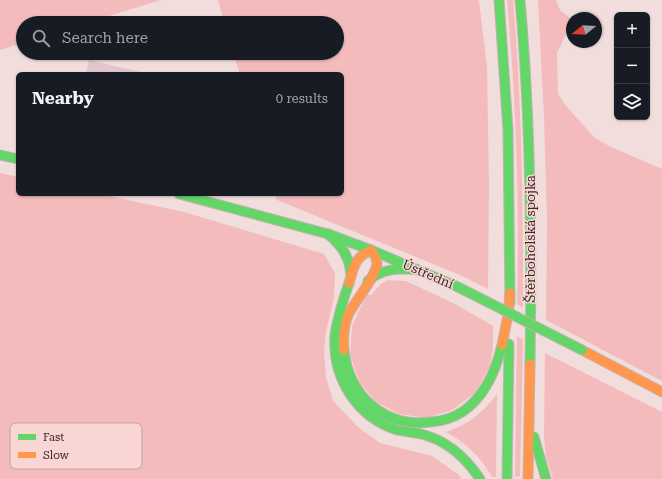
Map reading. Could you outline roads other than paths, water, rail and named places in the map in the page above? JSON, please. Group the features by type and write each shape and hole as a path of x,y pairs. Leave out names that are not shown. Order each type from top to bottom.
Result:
{"main road":[{"name":"Štěrboholská spojka","path":"499,0 508,130 510,292 507,479"},
{"name":"Štěrboholská spojka","path":"520,0 526,71 530,150 532,249 528,479"},
{"path":"0,155 16,159"},
{"name":"Ústřední","path":"187,196 295,224 328,234 371,250 458,287 662,392"},
{"path":"328,234 342,246 349,259 351,276"},
{"path":"480,479 469,464 448,446 422,434 400,431 384,424 360,408 350,395 338,369 335,344 336,329 351,276 358,259 366,252 371,250 375,256 376,268 349,314 346,325 343,347 347,369 357,390 375,409 394,419 414,424 437,422 455,415 469,407 485,389 493,374 507,330 510,292"},
{"path":"368,282 377,274 387,270 405,268 418,270"},
{"path":"529,398 534,436 546,479"}]}
